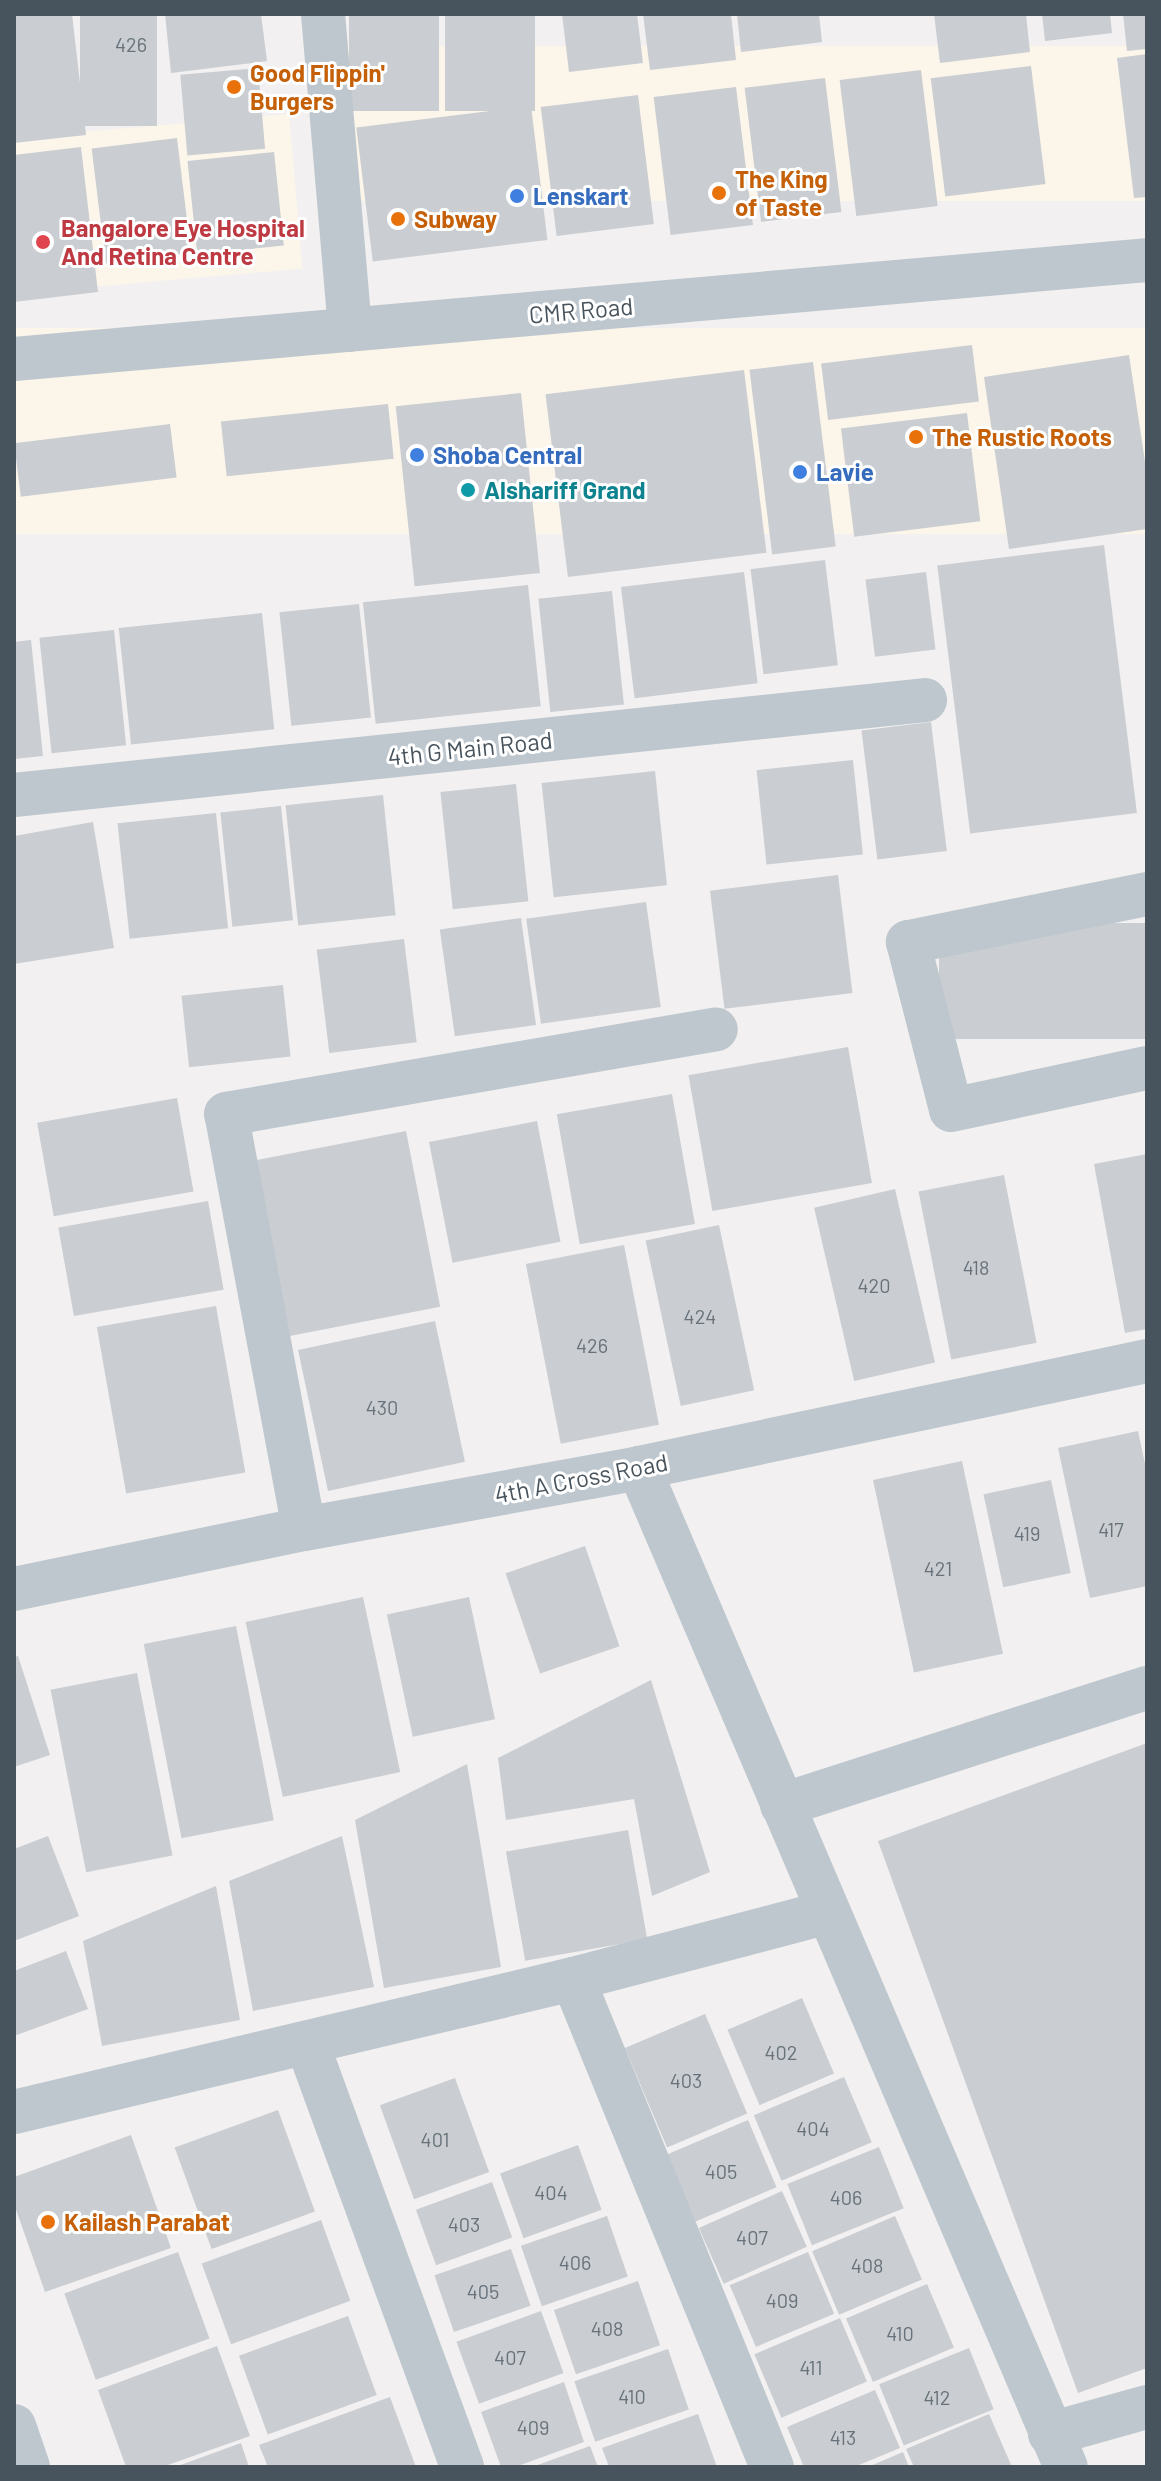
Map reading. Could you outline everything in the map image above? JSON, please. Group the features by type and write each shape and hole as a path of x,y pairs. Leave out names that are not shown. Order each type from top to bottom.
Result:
{"street":[{"path":"323,14 350,330"},
{"name":"CMR Road","path":"14,359 1147,260"},
{"name":"4th G Main Road","path":"14,795 925,700"},
{"path":"1147,894 908,942 951,1110 1147,1068"},
{"path":"304,1529 226,1114 716,1029"},
{"name":"4th A Cross Road","path":"14,1589 304,1529 639,1468 1147,1361"},
{"path":"639,1468 1058,2450 1147,2407"},
{"path":"782,1805 1147,1688"},
{"path":"14,2112 573,1979 828,1912"},
{"path":"573,1979 772,2467"},
{"path":"307,2043 462,2467"},
{"path":"14,2426 28,2467"}],"shaded area":[{"path":"342,46 1147,46 1147,201 342,201"},
{"path":"289,114 303,268 28,292 14,138"},
{"path":"14,328 1147,328 1147,534 14,534"}],"building":[{"path":"14,14 72,14 86,135 14,143"},
{"path":"80,14 157,14 157,126 80,126"},
{"path":"165,14 261,14 267,61 171,73"},
{"path":"349,14 439,14 439,111 349,111"},
{"path":"445,14 535,14 535,111 445,111"},
{"path":"562,14 637,14 643,63 569,72"},
{"path":"643,14 731,14 736,60 650,70"},
{"path":"737,14 819,14 822,42 741,52"},
{"path":"934,14 1026,14 1030,52 940,63"},
{"path":"1042,14 1110,14 1112,33 1045,41"},
{"path":"1123,14 1147,14 1147,49 1127,51"},
{"path":"1147,54 1147,197 1134,198 1117,58"},
{"path":"1031,66 1046,184 945,196 931,78"},
{"path":"258,68 265,149 187,155 180,75"},
{"path":"921,70 938,206 856,216 840,80"},
{"path":"825,78 841,212 761,222 745,88"},
{"path":"736,87 753,225 671,235 654,97"},
{"path":"638,95 654,224 557,236 541,107"},
{"path":"531,106 547,240 373,261 356,127"},
{"path":"177,138 191,253 106,264 92,148"},
{"path":"81,147 98,292 14,302 14,155"},
{"path":"274,152 284,245 197,255 187,161"},
{"path":"972,345 979,402 828,420 821,364"},
{"path":"1129,355 1147,475 1147,529 1009,549 984,377"},
{"path":"813,362 836,547 772,554 749,370"},
{"path":"744,370 766,553 568,577 545,394"},
{"name":"Alshariff Grand","path":"521,393 540,573 415,586 396,406"},
{"path":"388,404 394,459 227,476 221,422"},
{"path":"967,413 980,521 854,537 841,428"},
{"path":"170,424 177,478 21,497 14,443"},
{"path":"1104,545 1137,813 970,833 937,565"},
{"path":"825,560 838,665 763,674 751,569"},
{"path":"744,572 758,683 635,698 621,587"},
{"path":"926,572 936,649 875,657 865,579"},
{"path":"528,585 541,706 376,724 363,602"},
{"path":"612,591 624,704 550,712 538,599"},
{"path":"359,604 371,717 291,726 279,612"},
{"path":"262,613 274,729 131,744 119,628"},
{"path":"114,630 126,745 52,753 39,638"},
{"path":"31,640 43,756 14,759 14,642"},
{"path":"931,722 947,851 877,860 862,731"},
{"path":"853,760 863,854 766,865 757,770"},
{"path":"655,771 667,885 554,897 542,783"},
{"path":"516,784 528,901 453,909 440,792"},
{"path":"383,795 396,915 298,926 286,805"},
{"path":"281,806 293,920 232,927 220,812"},
{"path":"216,813 228,928 130,939 118,823"},
{"path":"93,822 114,948 14,964 14,836"},
{"path":"838,875 853,993 724,1009 710,891"},
{"path":"646,902 661,1007 541,1024 526,919"},
{"path":"521,918 536,1025 455,1036 440,929"},
{"path":"939,923 1147,923 1147,1039 939,1039"},
{"path":"404,939 417,1042 329,1053 317,950"},
{"path":"283,985 291,1057 189,1067 182,996"},
{"path":"848,1047 872,1183 712,1211 688,1075"},
{"path":"672,1094 695,1224 580,1244 557,1114"},
{"path":"177,1098 193,1192 54,1216 37,1123"},
{"path":"537,1121 560,1242 452,1263 429,1142"},
{"path":"406,1131 440,1307 290,1336 256,1160"},
{"path":"1147,1154 1147,1329 1125,1333 1094,1164"},
{"path":"1004,1175 1037,1343 951,1359 919,1192"},
{"path":"895,1189 935,1362 854,1381 814,1208"},
{"path":"208,1201 224,1290 74,1316 58,1227"},
{"path":"719,1225 754,1390 681,1406 646,1241"},
{"path":"624,1245 659,1425 561,1444 526,1264"},
{"path":"216,1306 245,1472 126,1493 97,1327"},
{"path":"435,1321 465,1462 328,1491 298,1350"},
{"path":"1138,1431 1147,1473 1147,1586 1090,1598 1058,1448"},
{"path":"962,1461 1003,1654 914,1673 873,1480"},
{"path":"1051,1480 1071,1573 1003,1587 984,1494"},
{"path":"585,1546 620,1646 540,1674 506,1573"},
{"path":"363,1597 400,1772 283,1797 246,1622"},
{"path":"469,1597 495,1719 413,1737 387,1614"},
{"path":"236,1626 274,1820 182,1838 144,1644"},
{"path":"18,1656 50,1755 14,1767 14,1657"},
{"path":"137,1673 172,1856 86,1872 51,1690"},
{"path":"651,1680 710,1872 652,1896 634,1799 506,1820 498,1758"},
{"path":"1147,1743 1147,2368 1078,2393 878,1841"},
{"path":"467,1764 501,1967 384,1988 355,1820"},
{"path":"628,1830 647,1939 525,1961 506,1852"},
{"path":"48,1836 79,1916 14,1941 14,1849"},
{"path":"342,1836 374,1987 253,2011 229,1881"},
{"path":"216,1886 240,2020 102,2046 83,1941"},
{"path":"66,1951 88,2009 14,2036 14,1971"},
{"path":"802,1998 834,2073 759,2105 727,2030"},
{"path":"705,2014 747,2113 667,2147 625,2048"},
{"path":"844,2077 872,2142 782,2181 754,2115"},
{"path":"455,2078 489,2172 414,2199 380,2105"},
{"path":"278,2110 315,2211 212,2249 175,2148"},
{"path":"748,2120 777,2187 696,2222 667,2154"},
{"path":"131,2135 171,2248 45,2292 14,2204 14,2177"},
{"path":"578,2145 602,2210 524,2238 500,2173"},
{"path":"879,2147 904,2208 812,2245 787,2184"},
{"path":"492,2182 512,2237 436,2265 416,2210"},
{"path":"782,2191 807,2247 724,2284 699,2228"},
{"path":"607,2216 628,2277 542,2306 521,2246"},
{"path":"895,2216 922,2280 839,2315 812,2251"},
{"path":"321,2220 350,2301 231,2344 202,2263"},
{"path":"511,2249 531,2306 454,2332 434,2275"},
{"path":"178,2252 209,2338 96,2380 64,2293"},
{"path":"808,2252 834,2314 756,2347 730,2285"},
{"path":"638,2281 660,2345 576,2374 554,2310"},
{"path":"927,2284 954,2348 873,2382 846,2318"},
{"path":"541,2311 564,2373 479,2404 456,2342"},
{"path":"348,2316 377,2395 268,2435 239,2356"},
{"path":"840,2318 867,2382 781,2418 754,2354"},
{"path":"217,2346 250,2436 162,2467 126,2467 98,2390"},
{"path":"969,2348 994,2409 904,2446 879,2384"},
{"path":"668,2349 689,2410 595,2442 574,2381"},
{"path":"564,2382 584,2442 515,2467 501,2467 481,2412"},
{"path":"875,2390 900,2448 854,2467 804,2467 787,2427"},
{"path":"390,2397 416,2467 268,2467 259,2445"},
{"path":"698,2414 717,2467 609,2467 602,2448"},
{"path":"989,2414 1012,2467 914,2467 906,2449"},
{"path":"241,2443 249,2467 175,2467"},
{"path":"590,2446 598,2467 532,2467"},
{"path":"903,2452 909,2467 868,2467"}],"place":[{"name":"Good Flippin' Burgers","path":"234,87"},
{"name":"The King of Taste","path":"719,193"},
{"name":"Lenskart","path":"517,196"},
{"name":"Subway","path":"398,219"},
{"name":"Bangalore Eye Hospital And Retina Centre","path":"43,242"},
{"name":"The Rustic Roots","path":"916,437"},
{"name":"Shoba Central","path":"417,455"},
{"name":"Lavie","path":"800,472"},
{"name":"Alshariff Grand","path":"468,490"},
{"name":"Kailash Parabat","path":"48,2222"}]}
